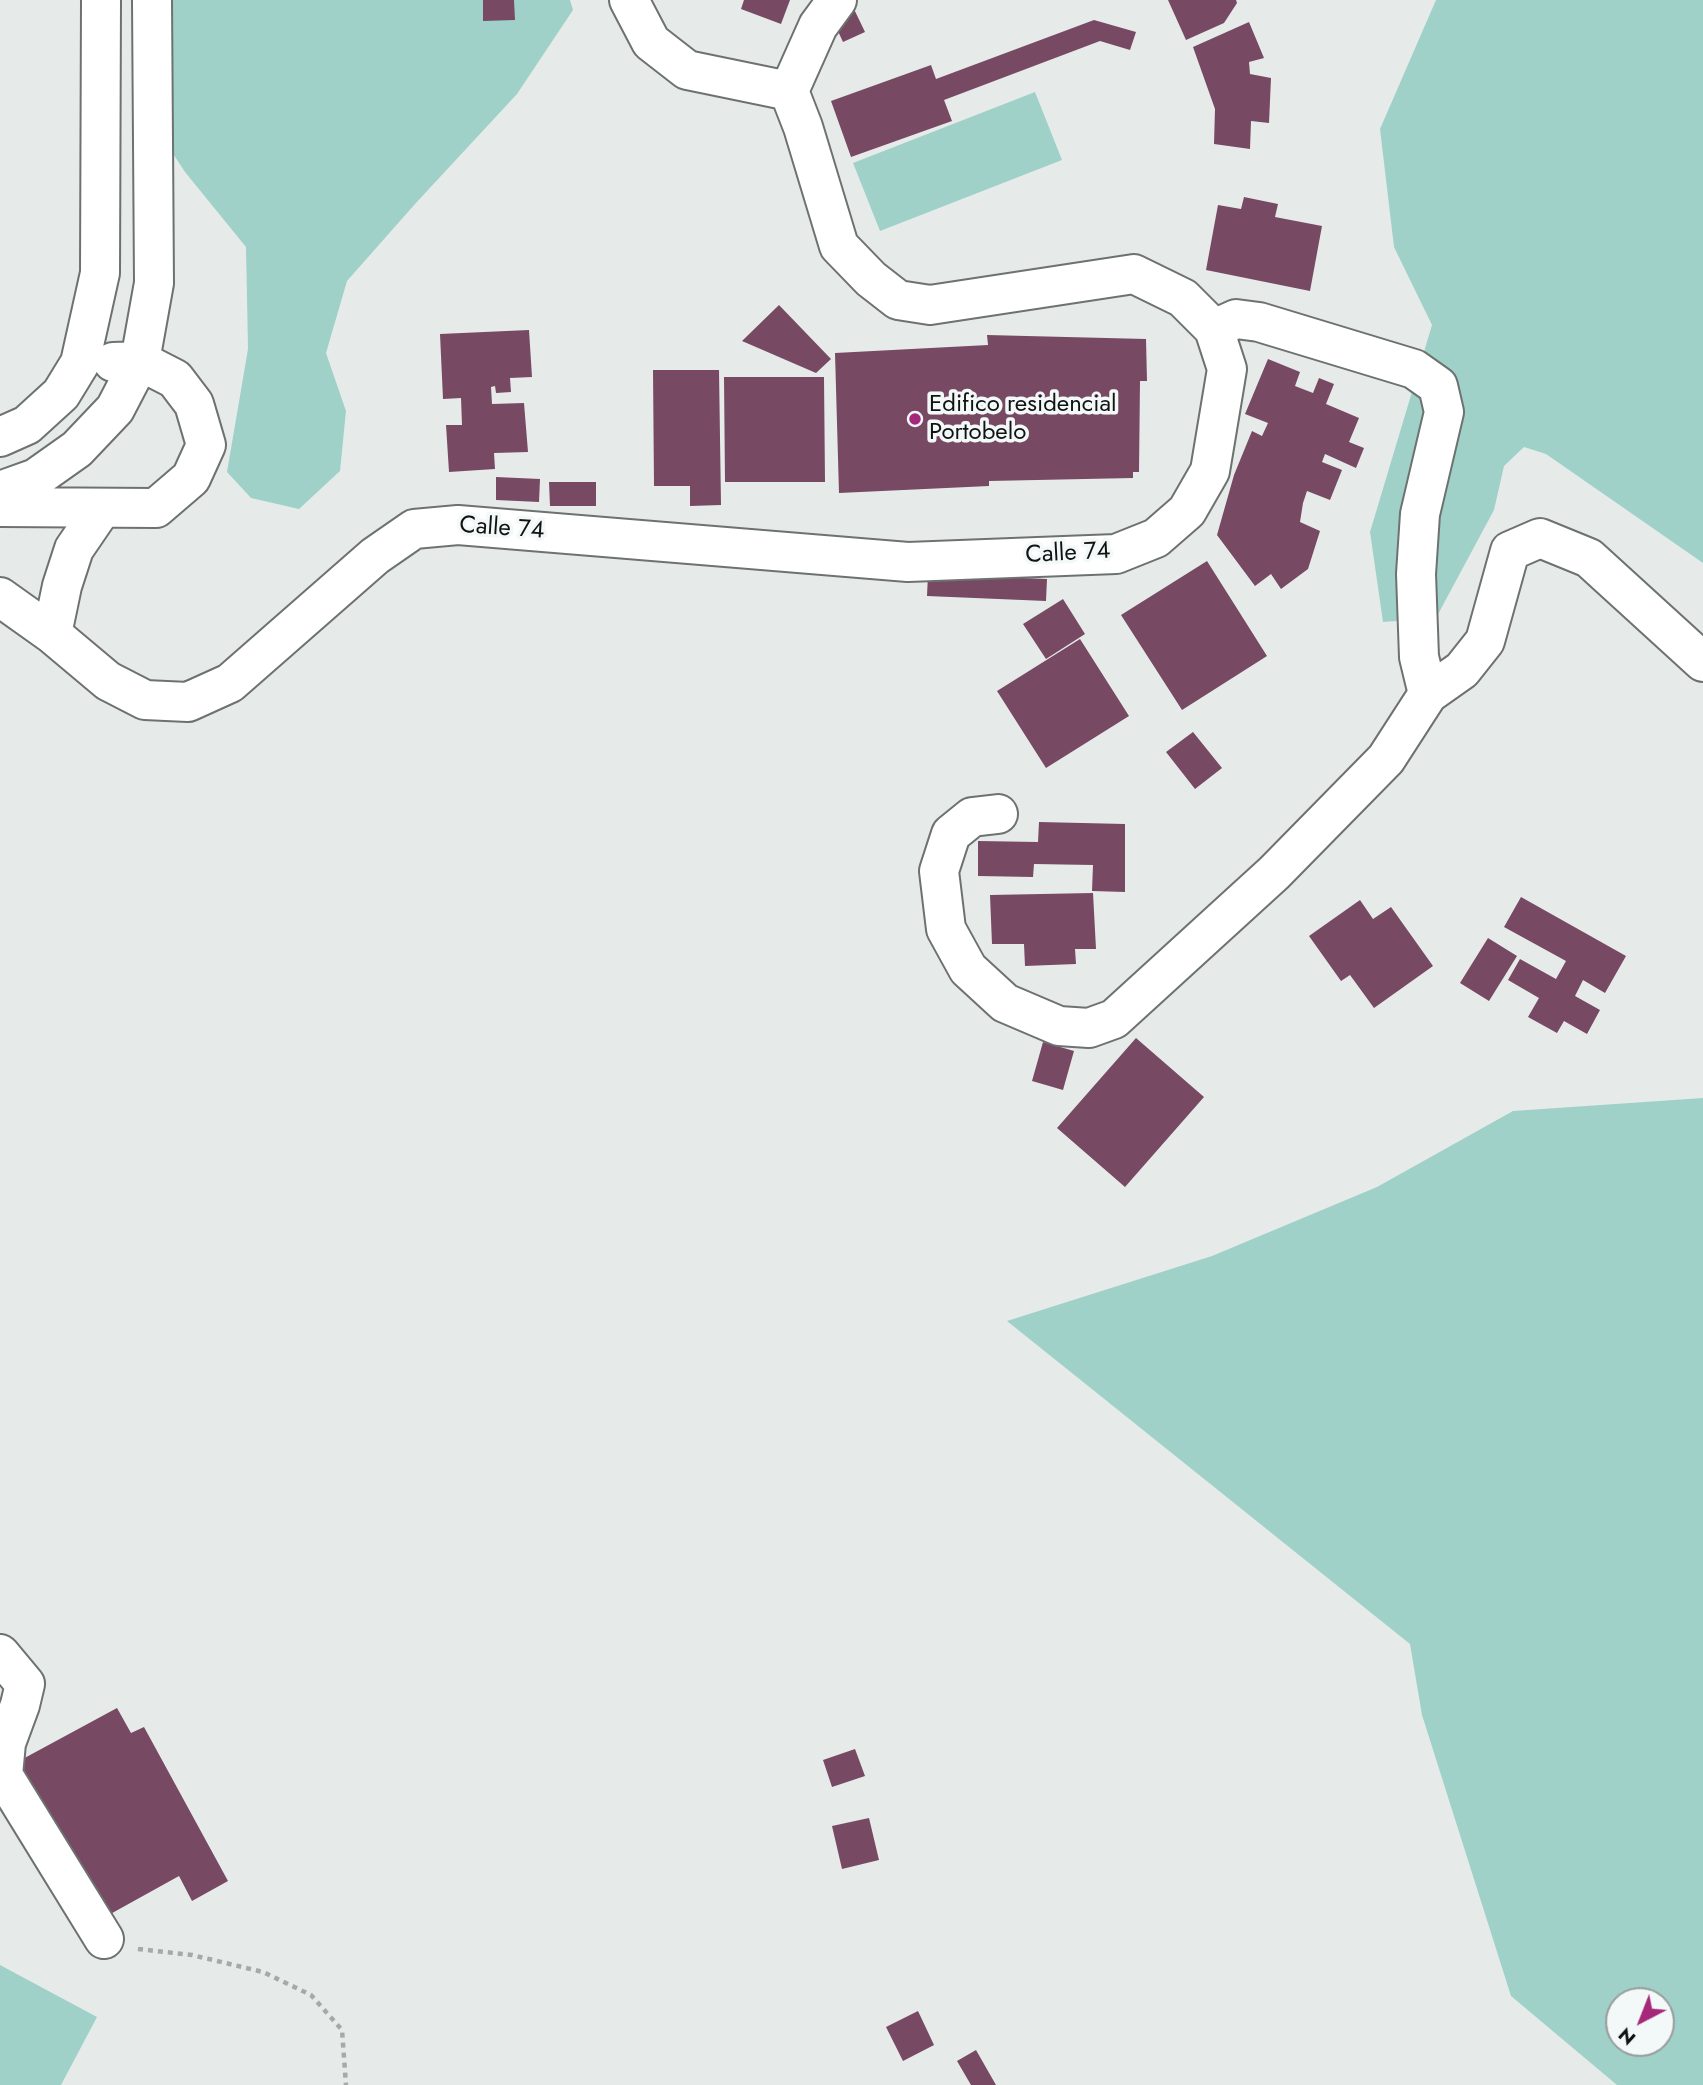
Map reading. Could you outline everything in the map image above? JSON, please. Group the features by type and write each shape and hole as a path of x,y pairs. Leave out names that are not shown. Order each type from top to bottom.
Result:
{"street":[{"path":"0,437 27,425 61,394 80,363 100,274 101,0"},
{"path":"0,491 36,478 77,449 115,409 140,361 153,283 152,0"},
{"path":"629,0 651,42 687,69 789,92 818,26 837,0"},
{"name":"Calle 74","path":"0,597 52,634 108,681 145,700 188,702 230,683 375,556 414,528 458,525 908,562 1116,554 1156,538 1187,511 1210,471 1227,369 1214,329 1183,298 1134,274 930,305 898,300 871,279 839,246 803,127 789,92"},
{"path":"1214,329 1236,319 1259,322 1414,369 1438,386 1444,412 1420,514 1416,574 1419,657 1428,694"},
{"path":"0,507 156,508 191,478 206,445 194,404 175,379 140,361 80,363"},
{"path":"52,634 62,586 74,549 102,508"},
{"path":"998,814 972,817 951,834 939,871 946,929 968,969 1005,1003 1059,1026 1089,1028 1114,1019 1273,873 1386,759 1428,694 1462,670 1485,641 1510,551 1540,538 1590,558 1703,662"},
{"path":"0,1654 25,1684 6,1743 3,1775 104,1939"}],"path":[{"path":"104,1939 147,1952 192,1955 263,1972 311,1995 342,2030 346,2085"}],"green space":[{"path":"144,0 570,0 573,10 517,94 347,281 326,353 346,411 340,471 299,509 251,498 227,472 248,349 246,247 185,172 162,137"},
{"path":"1436,0 1703,0 1703,563 1546,454 1524,447 1504,466 1494,510 1436,618 1383,622 1370,532 1432,325 1394,247 1380,129"},
{"path":"1035,92 1062,160 880,231 853,163"},
{"path":"1703,1098 1703,2085 1617,2085 1511,1996 1422,1715 1410,1644 1007,1321 1212,1256 1377,1187 1513,1111"},
{"path":"0,1965 97,2017 61,2085 0,2085"}],"building":[{"path":"483,0 514,0 515,20 483,21"},
{"path":"744,0 790,0 781,24 741,9"},
{"path":"1168,0 1236,0 1237,3 1224,23 1186,40"},
{"path":"853,7 865,32 843,42 831,16"},
{"path":"1094,20 1136,32 1130,50 1100,41 944,100 952,121 851,157 831,101 931,65 936,79"},
{"path":"1249,22 1264,58 1249,62 1250,74 1271,78 1269,123 1251,121 1250,149 1214,144 1215,109 1193,47"},
{"path":"1244,197 1278,204 1275,217 1322,226 1310,291 1206,270 1218,205 1241,209"},
{"path":"779,305 831,359 816,373 742,341"},
{"path":"529,330 532,377 510,378 511,392 496,393 495,386 491,387 492,404 524,403 528,452 494,453 495,469 449,472 446,425 462,425 461,398 443,399 440,334"},
{"path":"987,335 1146,339 1147,381 1140,381 1139,472 1133,472 1133,478 989,481 989,486 839,493 835,353 988,345"},
{"path":"1268,359 1300,372 1295,386 1313,393 1319,378 1334,384 1326,404 1359,418 1349,442 1364,448 1356,468 1325,454 1322,462 1342,470 1330,500 1307,491 1300,522 1320,531 1308,569 1281,589 1271,574 1255,586 1217,535 1234,475 1252,431 1262,436 1268,423 1245,414"},
{"path":"653,370 719,370 721,505 690,506 690,486 654,486"},
{"path":"724,377 824,377 825,482 725,482"},
{"path":"496,477 540,479 539,502 496,500"},
{"path":"549,482 596,482 596,506 550,506"},
{"path":"1207,561 1267,656 1182,710 1121,615"},
{"path":"928,574 1047,579 1046,601 927,596"},
{"path":"1063,599 1085,634 1046,659 1023,624"},
{"path":"1080,639 1129,716 1046,768 997,691"},
{"path":"1193,732 1222,768 1195,789 1166,752"},
{"path":"1039,822 1125,824 1125,892 1092,891 1093,865 1034,864 1033,877 978,876 978,841 1038,842"},
{"path":"1093,893 1096,949 1075,949 1076,964 1025,966 1024,944 992,944 990,895"},
{"path":"1521,897 1626,956 1605,993 1583,980 1575,996 1600,1010 1587,1034 1564,1021 1557,1033 1528,1017 1539,998 1508,980 1520,959 1556,979 1566,961 1504,927"},
{"path":"1360,900 1373,919 1391,907 1433,966 1374,1008 1350,975 1341,981 1309,936"},
{"path":"1488,938 1517,956 1489,1001 1460,983"},
{"path":"1136,1038 1204,1097 1125,1187 1057,1128"},
{"path":"1043,1042 1074,1051 1063,1090 1032,1081"},
{"path":"117,1708 131,1733 144,1727 228,1881 192,1901 179,1876 105,1917 19,1761"},
{"path":"855,1749 865,1776 832,1787 823,1760"},
{"path":"869,1818 879,1860 842,1869 832,1826"},
{"path":"918,2011 934,2045 903,2061 886,2027"},
{"path":"976,2050 996,2085 971,2085 957,2061"}],"place":[{"name":"Edifico residencial Portobelo","path":"915,419"}]}
